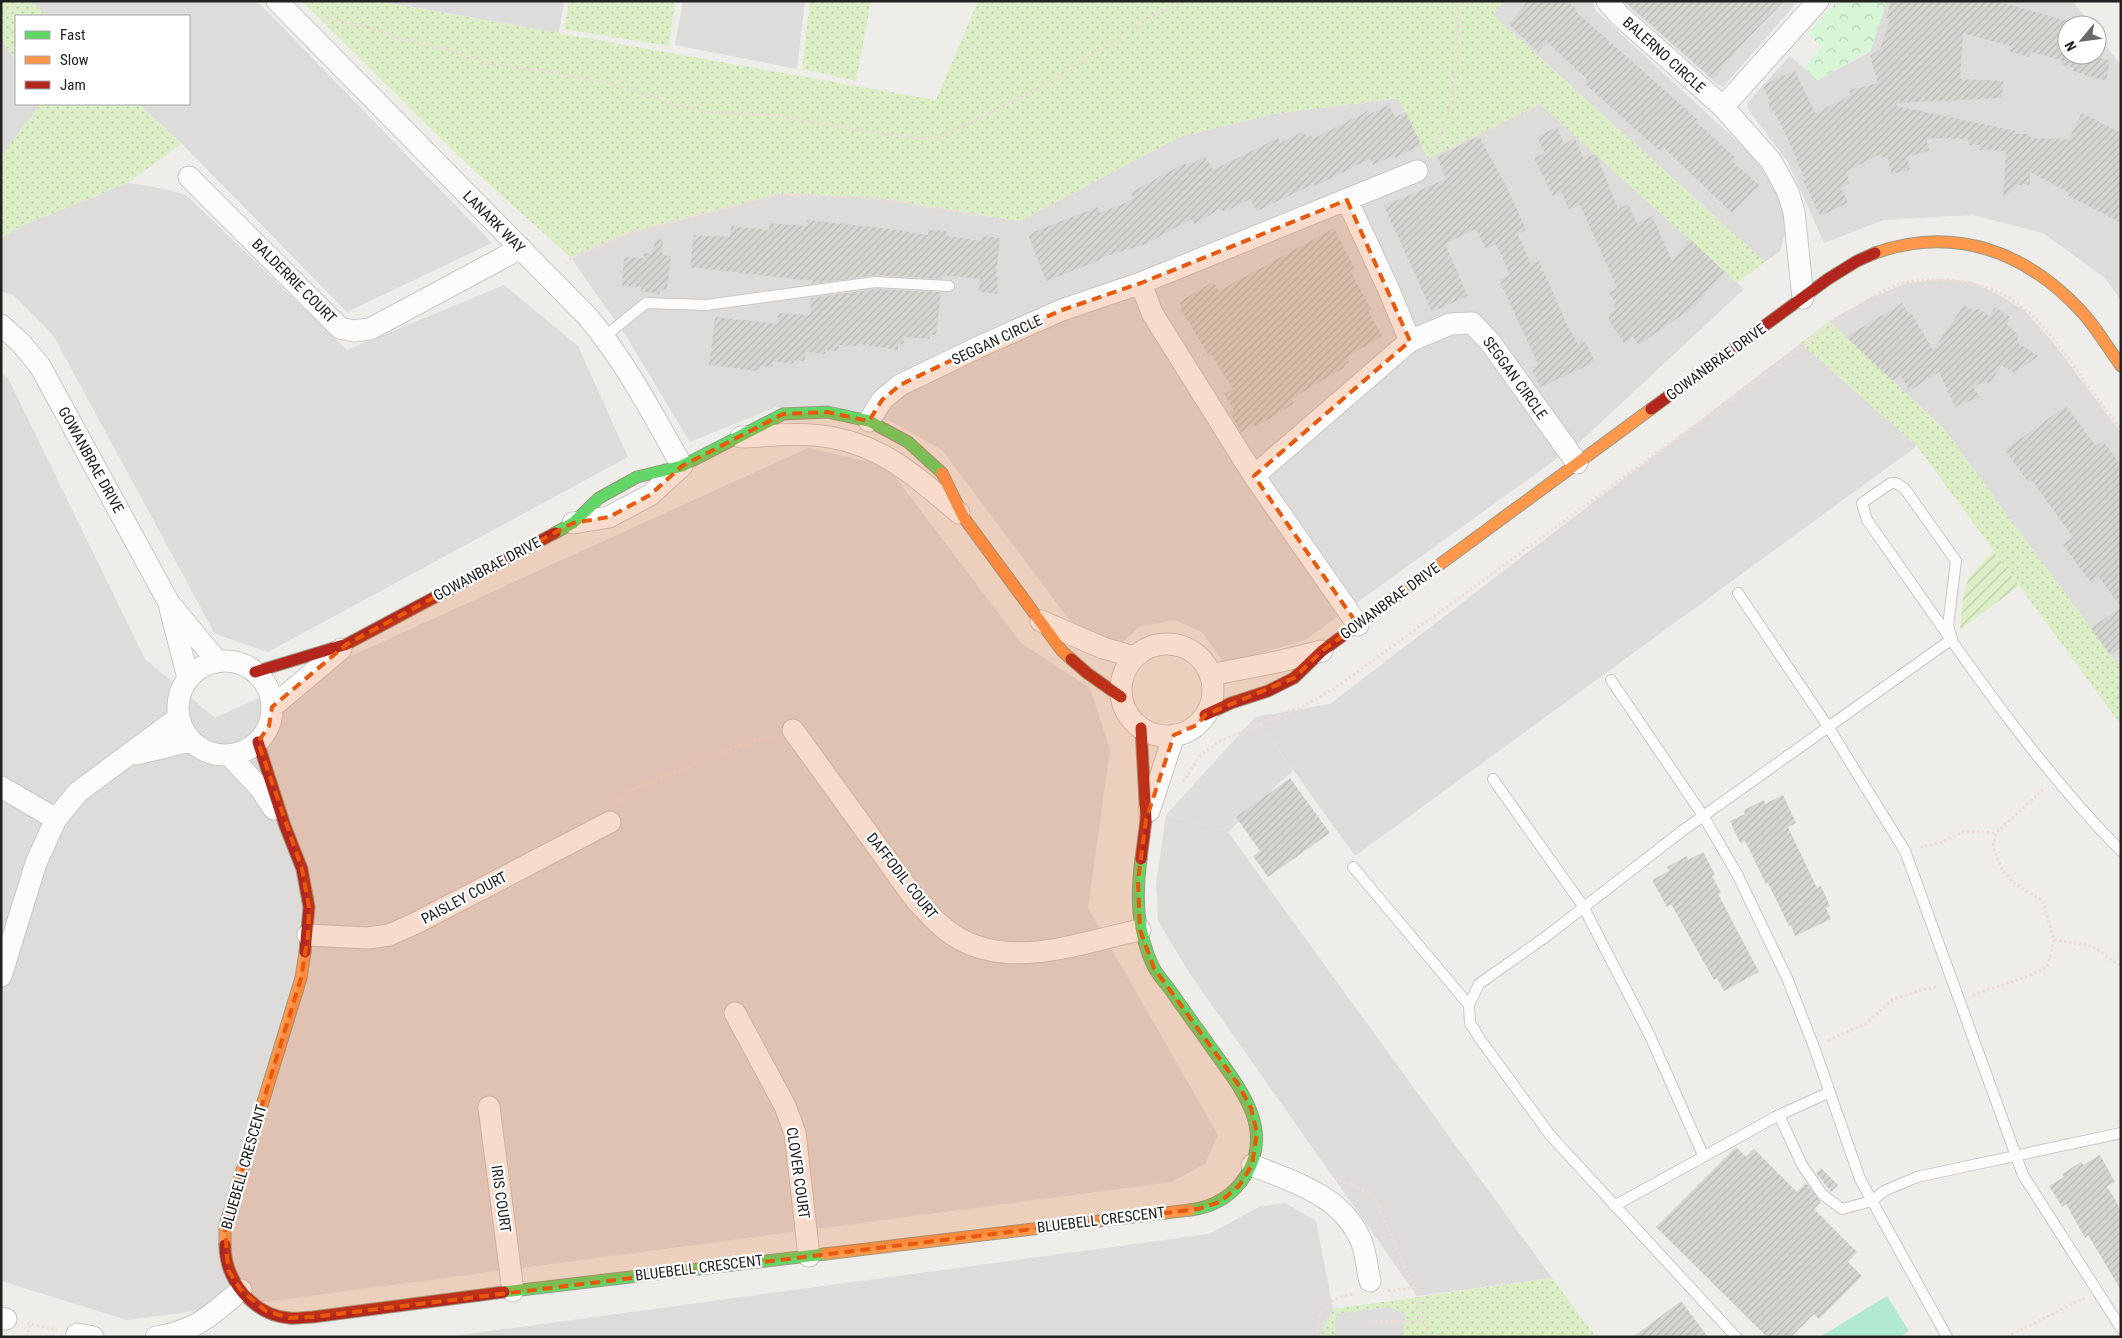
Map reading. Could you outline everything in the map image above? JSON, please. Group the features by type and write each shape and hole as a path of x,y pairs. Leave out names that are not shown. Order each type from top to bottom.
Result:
{"street":[{"name":"LANARK WAY","path":"277,1 455,184 521,248 604,336 628,370 682,466"},
{"name":"BALERNO CIRCLE","path":"1608,1 1619,15 1723,108 1771,161 1788,192 1794,212 1803,298"},
{"path":"1723,108 1818,1"},
{"name":"SEGGAN CIRCLE","path":"869,421 882,400 900,385 1062,310 1141,283 1417,171"},
{"name":"BALDERRIE COURT","path":"189,177 340,328 354,331 370,329 521,248"},
{"path":"1347,200 1388,288 1410,341"},
{"name":"GOWANBRAE DRIVE","path":"1205,715 1294,678 1322,651 1803,298 1849,265 1879,252 1926,243 1968,245 2002,253 2043,277 2076,305 2121,366"},
{"path":"1141,283 1152,313 1254,476 1358,625"},
{"name":"SEGGAN CIRCLE","path":"1254,476 1410,341 1450,324 1472,323 1490,342 1578,463"},
{"name":"GOWANBRAE DRIVE","path":"1,325 20,342 40,366 169,603 217,661"},
{"name":"GOWANBRAE DRIVE","path":"255,672 347,644 573,523 609,517 650,495 682,466 741,438 783,414 828,412 869,421 908,442 942,473 964,518 1062,651 1087,673 1121,698"},
{"name":"GOWANBRAE DRIVE","path":"741,438 828,437 856,444 887,456 916,475 964,518"},
{"name":"GOWANBRAE DRIVE","path":"169,603 188,678"},
{"name":"GOWANBRAE DRIVE","path":"1041,621 1103,648 1135,657"},
{"name":"GOWANBRAE DRIVE","path":"272,707 347,644"},
{"path":"1171,644 1195,654 1204,663 1210,675 1213,689 1211,702 1205,715 1197,725 1186,732 1174,735 1157,735 1141,728 1132,720 1121,698 1122,682 1126,669 1135,657 1145,649 1171,644"},
{"name":"GOWANBRAE DRIVE","path":"1210,675 1322,651"},
{"path":"217,661 230,661 244,665 255,672 264,682 270,694 272,707 269,726 258,742 246,751 230,756 209,753 190,741 178,718 178,697 188,678 206,664 217,661"},
{"path":"1,976 36,863 56,819 78,792 178,718"},
{"name":"BLUEBELL CRESCENT","path":"258,742 302,869 309,907 308,935 301,978 225,1226 224,1250 228,1270 249,1299 266,1311 289,1318 313,1317 513,1291 1198,1209 1220,1202 1239,1186 1252,1165 1257,1133 1251,1108 1238,1084 1154,968 1140,930 1138,881 1146,820 1141,728"},
{"name":"DAFFODIL COURT","path":"793,730 916,900 937,922 958,938 980,949 1009,953 1035,953 1140,930"},
{"name":"BLUEBELL CRESCENT","path":"1146,820 1174,735"},
{"path":"128,756 190,741"},
{"name":"BLUEBELL CRESCENT","path":"230,756 260,788 286,826"},
{"path":"1,787 56,819"},
{"name":"PAISLEY COURT","path":"308,935 368,938 389,935 425,919 610,822"},
{"name":"CLOVER COURT","path":"735,1013 785,1106 795,1133 809,1256"},
{"name":"IRIS COURT","path":"489,1107 513,1291"},
{"path":"1252,1165 1315,1191 1334,1204 1352,1222 1363,1244 1370,1281"},
{"path":"156,1337 177,1333 205,1320 241,1290"}],"lane":[{"path":"604,336 646,302 706,305 875,282 950,286"},
{"path":"1952,639 1948,626 1956,561 1905,489 1896,483 1891,483 1862,503 1867,520 1952,639 2037,754 2121,851"},
{"path":"1738,594 1829,728 1905,851 2023,1175 2121,1328"},
{"path":"1736,1337 1550,1135 1514,1089 1470,1023 1469,1005 1480,984 1548,935 1682,831 1952,639"},
{"path":"1611,680 1704,817 1737,874 1783,969 1814,1047 1828,1093 1860,1179 1947,1337"},
{"path":"1493,779 1583,906 1650,1036 1703,1155"},
{"path":"1353,867 1469,1005"},
{"path":"1614,1206 1778,1115 1828,1093"},
{"path":"1778,1115 1802,1165 1822,1194 1842,1209 1872,1200 1884,1191 1918,1177 2014,1154 2121,1133"}],"path":[{"path":"296,22 328,18 449,50 490,64 546,71 608,83 678,106 708,112 776,115 880,134 931,139 972,123 1067,72 1154,15 1181,1"},
{"path":"1417,171 1422,158 1434,145 1444,125 1453,88 1459,1"},
{"path":"551,280 571,258 626,234 780,194 876,198 978,215"},
{"path":"1179,789 1199,758 1218,742 1303,706 1334,689 1846,315 1889,288 1915,280 1964,280 2013,300 2033,316 2053,337 2121,430"},
{"path":"610,822 612,804 632,790 735,747 793,730"},
{"path":"1814,1047 1867,1023 1890,1001 1917,991 1947,985 1957,992 1969,996 2026,976 2047,966 2054,940 2043,901 2015,884 2002,870 1993,846 1996,833 2056,778"},
{"path":"1905,851 1943,842 1964,831 1996,833"},
{"path":"2054,940 2092,946 2121,966"},
{"path":"1331,1176 1373,1194 1414,1288"},
{"path":"2007,1337 2098,1291"},
{"path":"4,1318 85,1335"},
{"path":"1370,1321 1423,1322 1431,1337"},
{"path":"27,1337 30,1324"},
{"path":"1590,1337 1594,1334"}],"highlighted area":[{"path":"1347,200 1410,341 1254,476 1358,625 1322,651 1294,678 1205,715 1197,725 1174,735 1146,820 1138,881 1140,930 1154,968 1238,1084 1251,1108 1257,1133 1252,1165 1239,1186 1220,1202 1198,1209 313,1317 289,1318 266,1311 241,1290 228,1270 225,1226 301,978 308,935 309,907 302,869 258,742 269,726 272,707 347,644 573,523 609,517 650,495 682,466 783,414 827,412 869,421 882,400 900,385 983,345 1062,310 1141,283"}],"shaded area":[{"path":"30,1 257,1 492,243 347,312 182,144 140,105 190,105 190,15 45,15"},
{"path":"378,1 564,1 559,33"},
{"path":"683,1 805,1 797,69 675,45"},
{"path":"1504,1 1592,1 1596,11 1764,166 1784,202 1786,230 1780,251 1765,262 1493,15"},
{"path":"1622,1 1798,1 1723,87 1717,84"},
{"path":"1887,1 2073,1 2084,15 2057,15 2057,65 2107,65 2107,47 2121,66 2121,300 2104,277 2043,233 1973,215 1884,220 1824,243 1788,162 1747,108 1748,102 1790,56 1818,80 1870,52"},
{"path":"1,40 15,59 15,105 40,105 1,156"},
{"path":"1399,98 1428,159 1540,104 1744,289 1580,442 1305,640 1225,664 1202,632 1174,620 1139,627 1117,648 1070,621 942,450 888,420 776,407 690,442 626,336 571,258 626,234 780,194 876,198 1020,221 1179,137 1274,114"},
{"path":"128,183 165,189 186,195 347,350 504,285 578,346 628,457 268,652 215,634 53,335 13,295 1,292 1,238 21,226"},
{"path":"1938,279 1973,282 2025,311 2053,342 2121,433 2121,669 1943,428 1829,321 1872,297 1905,284"},
{"path":"1801,343 1917,446 1355,856 1255,717 1330,704"},
{"path":"1,374 8,378 145,659 215,718 808,448 887,466 1021,643 1090,688 1110,750 1088,908 1218,1135 1205,1164 1171,1182 127,1320 1,1281"},
{"path":"1255,717 1293,770 1228,832 1166,815"},
{"path":"1166,815 1228,832 1552,1278 1417,1296 1190,974 1158,921 1156,884"},
{"path":"1285,1203 1316,1221 1333,1309 1319,1337 446,1337 1209,1234 1261,1206"},
{"path":"1387,1307 1406,1314 1402,1337 1334,1337 1336,1314"}],"green space":[{"path":"1,1 30,1 45,15 15,15 15,59 1,40"},
{"path":"302,1 378,1 936,100 978,1 1504,1 1493,15 1765,262 1737,283 1540,104 1428,159 1398,98 1274,114 1179,137 1020,221 876,198 780,194 626,234 571,258 455,153"},
{"path":"569,1 675,1 669,46 564,29"},
{"path":"810,1 871,1 856,81 802,69"},
{"path":"1837,1 1887,1 1870,51 1818,80 1804,68 1822,47 1808,34"},
{"path":"40,105 140,105 181,144 128,183 21,226 1,238 1,156"},
{"path":"1829,321 1943,428 2121,669 2121,725 1917,446 1801,343"},
{"path":"1993,551 2019,586 1960,630 1963,597 1968,579"},
{"path":"1552,1278 1596,1337 1319,1337 1333,1309"},
{"path":"1887,1296 1909,1331 1899,1337 1820,1337"}],"building":[{"path":"1528,1 1568,1 1577,10 1575,11 1698,120 1696,122 1735,157 1731,160 1759,185 1732,213 1664,148 1661,152 1584,83 1587,79 1547,42 1538,52 1509,24"},
{"path":"1624,1 1784,1 1747,39 1713,79"},
{"path":"1891,1 1997,1 2057,18 2057,59 2031,52 2029,57 2009,51 2010,46 1963,33 1960,79 2003,81 2002,98 1897,103 1896,106 2016,131 2015,134 2028,134 2031,138 2069,139 2082,113 2121,133 2121,223 2067,195 2068,192 2030,172 2030,185 2017,185 2003,199 2006,151 1980,150 1979,145 1968,145 1968,139 1926,138 1929,151 1907,157 1910,170 1892,174 1887,156 1881,158 1880,154 1846,172 1850,183 1841,188 1848,203 1820,216 1803,180 1805,179 1781,124 1767,102 1770,101 1762,86 1784,74 1785,76 1795,71 1815,113 1851,96 1849,90 1878,83 1870,56 1880,50 1890,19 1886,18"},
{"path":"2107,60 2110,61 2106,81 2073,71 2074,68 2061,65 2107,65"},
{"path":"1388,105 1396,117 1406,112 1421,145 1395,158 1393,156 1373,165 1370,159 1315,186 1314,184 1257,211 1250,199 1224,212 1221,209 1194,224 1191,219 1146,244 1100,258 1100,260 1046,281 1028,234 1098,207 1100,213 1134,199 1130,193 1185,163 1187,167 1205,156 1213,170 1278,138 1280,143 1304,131 1307,137 1311,135 1313,139 1368,111 1370,114"},
{"path":"1557,127 1564,144 1575,139 1584,159 1596,154 1618,209 1628,204 1637,224 1652,216 1672,260 1690,239 1725,272 1695,306 1638,345 1633,337 1624,343 1609,321 1609,314 1617,309 1614,305 1616,303 1609,293 1617,288 1580,205 1569,210 1562,193 1553,196 1534,158 1545,153 1537,137"},
{"path":"1479,136 1508,190 1526,230 1518,234 1531,265 1539,261 1568,327 1578,344 1585,341 1595,362 1540,387 1531,367 1538,364 1499,280 1510,275 1496,244 1486,249 1476,229 1445,244 1468,296 1432,312 1384,206 1446,179 1437,157"},
{"path":"807,220 928,235 928,230 946,231 946,236 981,241 982,236 1000,238 996,277 998,277 997,294 979,292 980,279 943,275 942,279 875,275 812,284 813,281 690,267 694,235 730,237 731,226 769,230 769,223 806,226"},
{"path":"1334,228 1355,269 1350,271 1371,309 1368,311 1382,336 1347,357 1349,362 1344,365 1345,367 1291,399 1294,403 1290,406 1256,427 1254,425 1241,432 1230,413 1234,410 1224,394 1233,389 1211,354 1209,356 1180,308 1182,307 1179,302 1213,282 1219,291"},
{"path":"656,239 663,240 662,255 671,256 667,290 660,289 660,294 640,291 642,287 622,286 624,257 644,258 644,253 652,254"},
{"path":"875,289 941,292 936,335 930,335 930,339 904,337 904,345 898,344 898,350 859,344 859,346 839,345 839,351 825,350 825,354 806,352 805,361 794,360 794,364 773,361 773,367 760,366 759,371 709,365 715,317 777,324 778,313 810,315 811,298"},
{"path":"1902,303 1908,313 1910,311 1933,350 1964,305 1973,311 1979,309 1989,316 1995,307 2010,317 2007,324 2017,334 2018,343 2038,356 2015,373 2001,365 1991,382 1972,386 1980,397 1955,407 1939,372 1904,394 1908,388 1901,376 1892,380 1846,337"},
{"path":"2066,406 2096,446 2103,441 2121,465 2121,607 2099,577 2091,583 2063,545 2073,537 2031,480 2028,482 2005,450"},
{"path":"2121,607 2121,647 2110,655 2091,628"},
{"path":"1290,778 1330,833 1268,877 1253,856 1260,851 1236,817"},
{"path":"1783,795 1796,823 1788,827 1817,888 1821,886 1830,906 1826,908 1831,919 1795,936 1791,925 1789,926 1768,883 1766,884 1745,841 1740,843 1730,821 1745,814 1744,810 1764,800 1765,804"},
{"path":"1703,852 1715,875 1712,876 1721,893 1718,894 1759,972 1724,991 1717,978 1714,980 1671,904 1667,907 1652,880 1669,871 1667,867 1687,856 1688,860"},
{"path":"1736,1147 1746,1157 1754,1149 1797,1192 1806,1183 1821,1202 1814,1209 1857,1252 1848,1262 1862,1276 1819,1319 1814,1314 1791,1337 1767,1337 1656,1227"},
{"path":"2100,1155 2115,1182 2107,1186 2121,1210 2121,1290 2088,1235 2085,1238 2066,1204 2062,1207 2049,1186 2064,1177 2062,1174 2081,1162 2083,1165"},
{"path":"1821,1168 1838,1185 1831,1192 1816,1173"},
{"path":"1681,1301 1708,1337 1633,1337"}],"traffic: fast":[{"path":"555,533 573,523 599,498 637,477 682,466 783,414 827,412 869,421 908,442 942,473"},
{"path":"1141,859 1139,914 1144,940 1153,966 1235,1081 1251,1111 1255,1126 1257,1142 1254,1158 1241,1182 1229,1195 1215,1203 1190,1210"},
{"path":"504,1292 825,1254"}],"traffic: slow":[{"path":"1875,253 1904,245 1933,242 1960,243 1987,249 2012,259 2036,273 2059,290 2081,311 2121,366"},
{"path":"1367,618 1651,409"},
{"path":"942,473 964,518 1062,651 1071,659"},
{"path":"225,1245 225,1226 301,978 305,952"},
{"path":"825,1254 1190,1210"}],"traffic: jam":[{"path":"1651,409 1828,279 1857,261 1875,253"},
{"path":"255,672 347,644 555,533"},
{"path":"1205,715 1231,703 1268,691 1294,678 1322,651 1367,618"},
{"path":"1071,659 1121,697"},
{"path":"1141,728 1146,820 1141,859"},
{"path":"258,742 285,826 302,869 309,907 305,952"},
{"path":"225,1245 230,1271 244,1294 264,1310 289,1318 313,1317 504,1292"}]}
